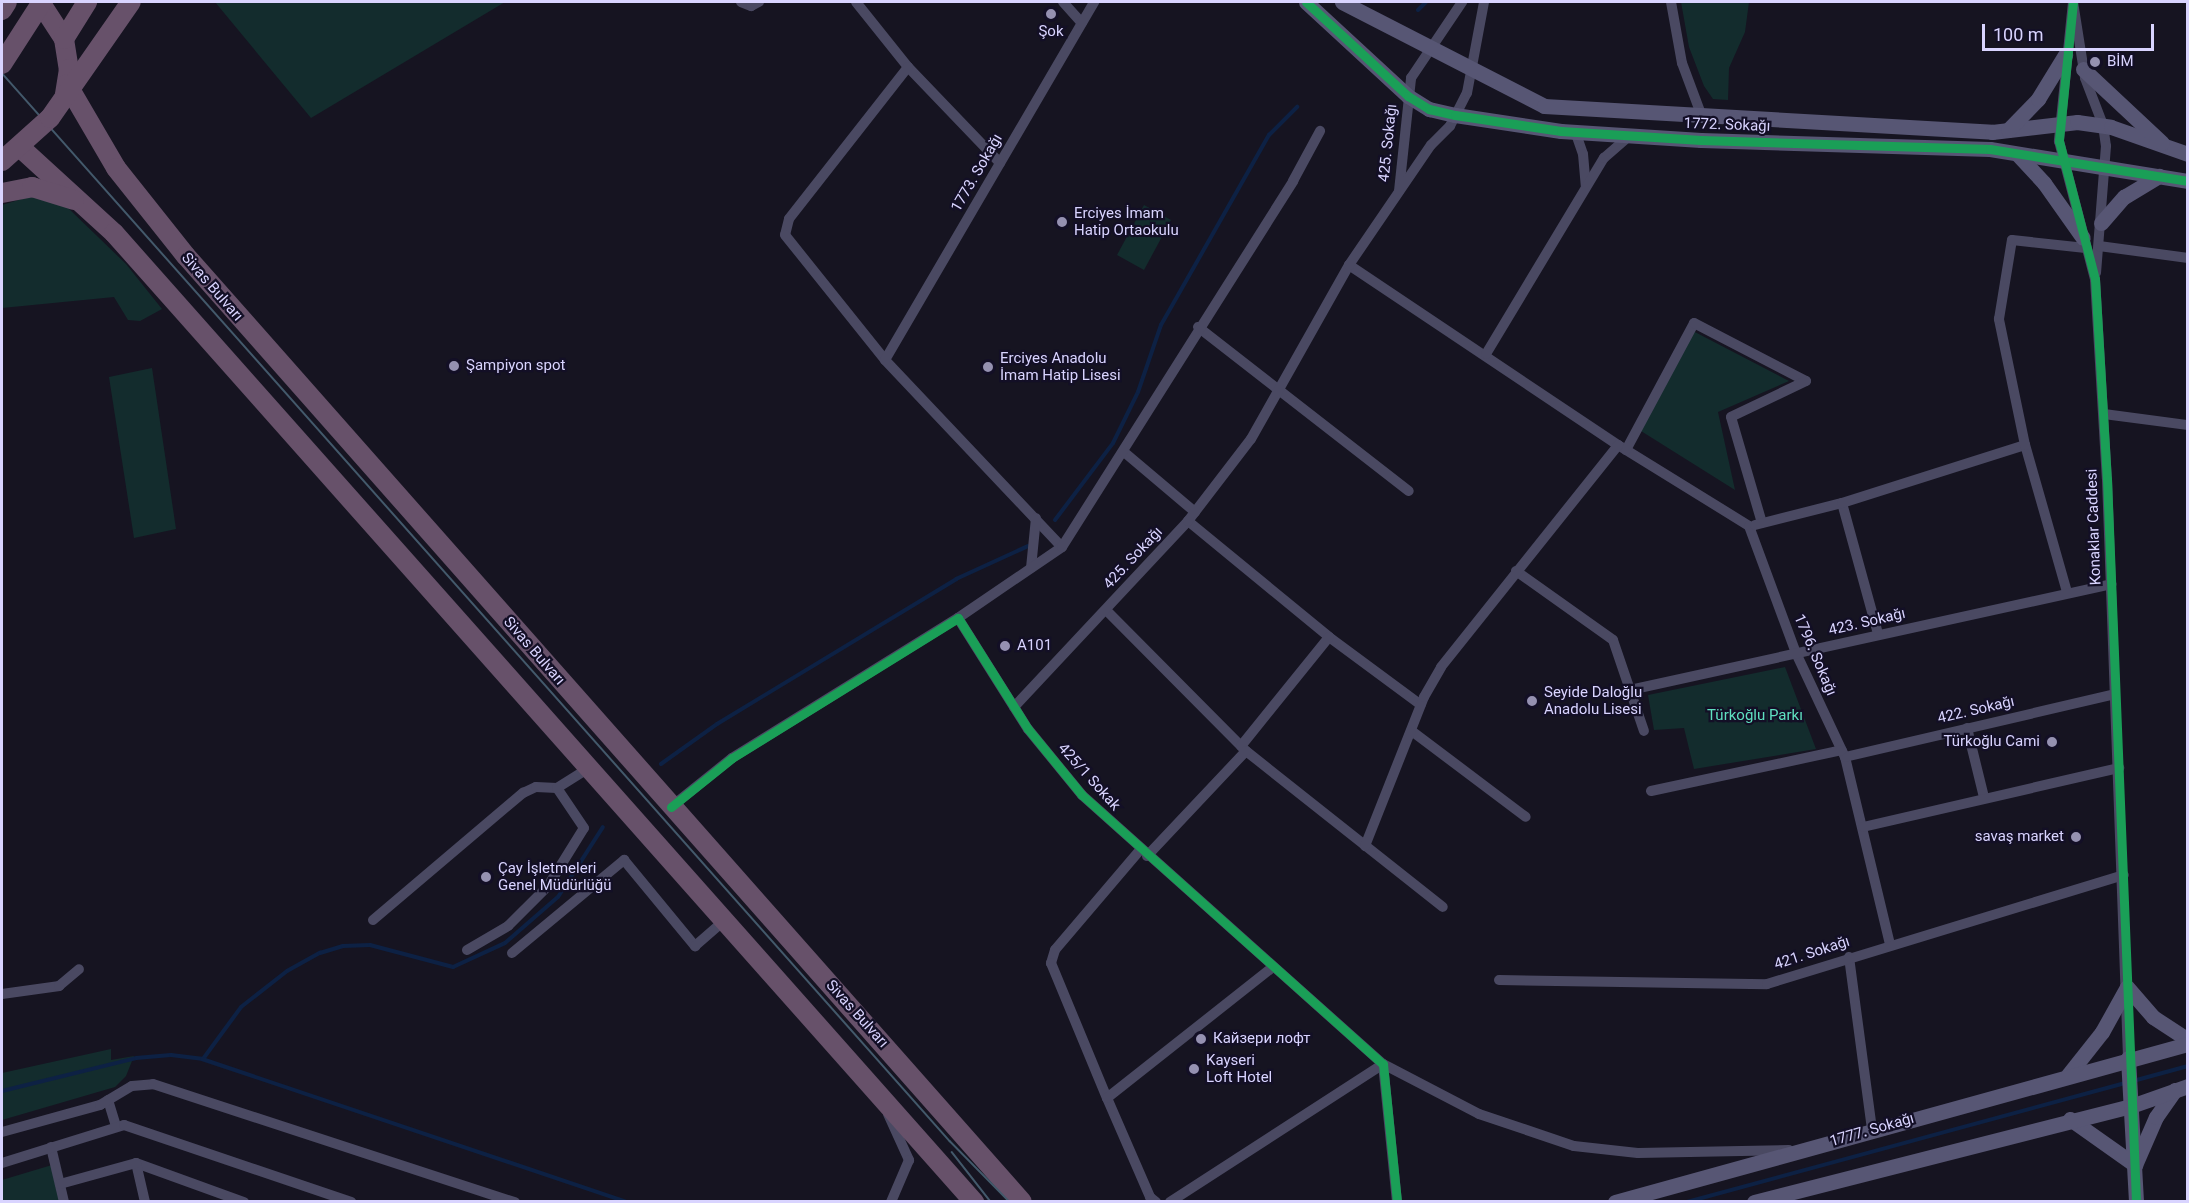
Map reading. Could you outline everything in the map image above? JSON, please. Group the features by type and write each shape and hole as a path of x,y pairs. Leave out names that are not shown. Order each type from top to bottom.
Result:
{"highway":[{"path":"2,10 7,2"},
{"path":"2,64 41,2 64,39 67,84 52,123 23,150 2,160"},
{"path":"64,39 87,2"},
{"path":"2,160 50,118 131,2"},
{"name":"Sivas Bulvarı","path":"67,84 116,168 186,256 1022,1202"},
{"path":"23,150 91,209 974,1202"},
{"path":"2,193 39,187 91,209"}],"street":[{"path":"741,2 751,6 759,2"},
{"path":"856,2 908,67 1000,163"},
{"path":"1063,2 1082,23"},
{"name":"1773. Sokağı","path":"885,360 1094,2"},
{"name":"1772. Sokağı","path":"1306,2 1408,96 1429,109 1455,115 1575,131 1630,135 1990,149 2064,163 2187,181"},
{"name":"1772. Sokağı","path":"1342,2 1544,106 2008,130 2060,121 2103,125 2187,154"},
{"name":"425. Sokağı","path":"1398,195 1410,78 1462,2"},
{"name":"425. Sokağı","path":"1014,707 1191,517 1251,439 1349,265 1455,115 1467,93 1484,2"},
{"path":"1671,2 1682,63 1701,114"},
{"name":"Konaklar Caddesi","path":"2073,2 2065,55 2059,141 2095,279"},
{"name":"Konaklar Caddesi","path":"2073,2 2083,69 2103,125 2105,169 2095,279 2104,414 2124,875 2129,1063"},
{"path":"2008,130 2038,99 2065,55"},
{"path":"908,67 785,226 787,239 885,360 1062,547"},
{"path":"2083,69 2166,147"},
{"path":"671,807 732,758 958,618 1062,547 1124,452 1198,327 1293,181 1320,131"},
{"path":"1575,131 1583,154 1586,186"},
{"path":"1486,354 1604,158 1630,135"},
{"path":"2018,155 2044,183 2084,243"},
{"path":"2101,223 2124,197 2159,176"},
{"path":"2067,592 2025,445 1999,319 2012,240 2084,243"},
{"path":"2099,246 2187,258"},
{"path":"1349,265 1486,354 1622,447 1749,526 1842,503 2025,445"},
{"path":"1365,846 1413,732 1421,705 1446,660 1516,571 1622,447 1694,323 1806,381 1731,417 1762,523"},
{"path":"1198,327 1409,491"},
{"path":"2104,414 2187,425"},
{"path":"1124,452 1191,517 1329,637 1421,705"},
{"path":"1842,503 1878,634"},
{"path":"1031,568 1036,518"},
{"name":"1796. Sokağı","path":"1749,526 1796,653 1843,754 1863,827 1890,944"},
{"path":"1516,571 1613,640 1644,731"},
{"name":"423. Sokağı","path":"1630,690 2111,584"},
{"path":"1106,610 1243,749 1443,907"},
{"name":"425/1 Sokak","path":"958,618 1014,707 1074,786 1143,853 1383,1064 1479,1114 1590,1149 1638,1153 1801,1150"},
{"path":"1156,1202 1150,1197 1107,1098 1051,958 1143,853 1243,749 1329,637"},
{"name":"422. Sokağı","path":"1651,791 1843,754 2115,694"},
{"path":"1967,728 1984,797"},
{"path":"1413,732 1526,817"},
{"path":"373,920 523,794 536,787 557,788 589,768"},
{"path":"1863,827 1984,797 2119,768"},
{"path":"466,950 508,926 536,901 584,828 557,788"},
{"path":"512,953 624,860 695,946 724,921"},
{"name":"421. Sokağı","path":"1499,980 1767,984 1890,944 2124,875"},
{"path":"1849,957 1872,1130"},
{"path":"1107,1098 1273,967"},
{"path":"2,994 58,986 79,969"},
{"path":"2068,1075 2097,1040 2127,987 2153,1017 2187,1042"},
{"name":"1777. Sokağı","path":"1615,1202 2068,1075 2129,1063 2187,1042"},
{"path":"2129,1063 2136,1202"},
{"path":"1170,1202 1383,1064 1397,1202"},
{"path":"2,1132 108,1100 132,1086 160,1085 514,1202"},
{"path":"1754,1202 2181,1088"},
{"path":"2134,1165 2156,1117 2181,1088"},
{"path":"879,1095 909,1160 891,1202"},
{"path":"108,1100 116,1127"},
{"path":"2070,1119 2134,1165"},
{"path":"2,1163 124,1125 351,1202"},
{"path":"51,1147 64,1202"},
{"path":"60,1184 136,1163 244,1202"},
{"path":"136,1163 145,1202"}],"green space":[{"path":"215,2 505,2 311,118"},
{"path":"1681,2 1749,2 1745,32 1729,68 1728,100 1713,99 1704,86 1689,47"},
{"path":"32,196 67,207 126,264 162,309 140,321 128,320 114,297 2,308 2,205"},
{"path":"1144,205 1171,220 1144,270 1117,255"},
{"path":"1691,330 1789,381 1718,412 1735,490 1641,431"},
{"path":"152,368 176,529 134,538 109,377"},
{"name":"Türkoğlu Parkı","path":"1785,667 1816,749 1694,769 1684,728 1654,730 1648,695"},
{"path":"111,1049 111,1060 134,1056 126,1076 115,1087 2,1120 2,1073"},
{"path":"52,1165 61,1201 2,1202 2,1180"}],"waterway":[{"path":"1418,10 1426,2"},
{"path":"1055,520 1113,443 1138,392 1161,325 1269,135 1297,107"},
{"path":"661,764 717,724 956,579 1028,546"},
{"path":"203,1059 241,1007 287,971 320,953 343,946 370,945 453,967 505,943 558,897 603,827"},
{"path":"2,1091 136,1058 171,1055 202,1059 626,1202"},
{"path":"2133,1081 2188,1066"},
{"path":"1687,1202 2126,1083"}],"tram line":[{"path":"2,73 950,1141 1010,1202"},
{"path":"952,1152 991,1202"}],"cycle path":[{"path":"1306,2 1408,96 1429,109 1455,115 1561,131 1701,140 1990,149 2188,181"},
{"path":"2073,2 2059,141 2095,279 2107,479 2136,1202"},
{"path":"671,807 732,758 958,618 1028,729 1082,795 1383,1064 1397,1202"}],"place":[{"name":"Şok","path":"1051,14"},
{"name":"BİM","path":"2095,62"},
{"name":"Erciyes İmam Hatip Ortaokulu","path":"1062,222"},
{"name":"Şampiyon spot","path":"454,366"},
{"name":"Erciyes Anadolu İmam Hatip Lisesi","path":"988,367"},
{"name":"A101","path":"1005,646"},
{"name":"Seyide Daloğlu Anadolu Lisesi","path":"1532,701"},
{"name":"Türkoğlu Cami","path":"2052,742"},
{"name":"savaş market","path":"2076,837"},
{"name":"Çay İşletmeleri Genel Müdürlüğü","path":"486,877"},
{"name":"Кайзери лофт","path":"1201,1039"},
{"name":"Kayseri Loft Hotel","path":"1194,1069"}]}
